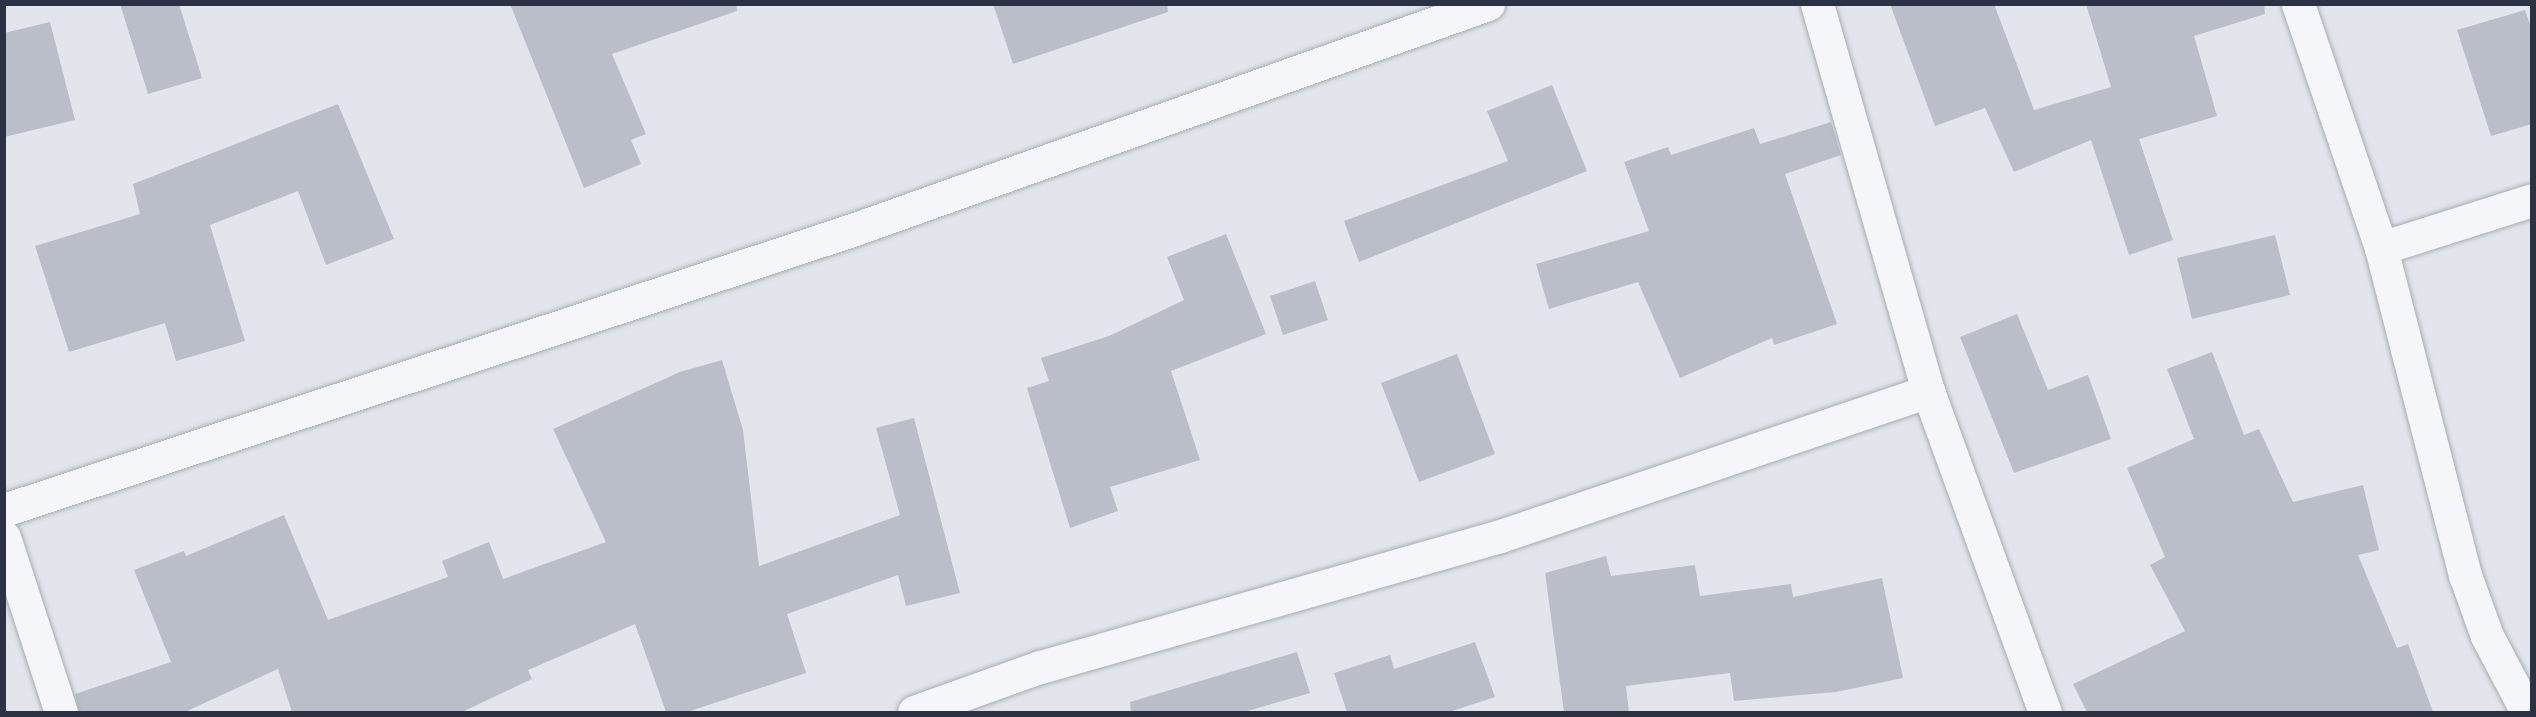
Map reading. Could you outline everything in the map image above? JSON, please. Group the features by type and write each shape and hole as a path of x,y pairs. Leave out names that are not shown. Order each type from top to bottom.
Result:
{"street":[{"path":"4,510 855,229 1488,4"},
{"path":"1817,4 1928,391 2044,712"},
{"path":"2298,4 2381,248 2465,575 2487,636 2527,712"},
{"path":"2381,248 2532,200"},
{"path":"914,712 1040,667 1500,536 1928,391"},
{"path":"4,537 61,712"}],"building":[{"path":"120,4 179,4 202,78 148,94"},
{"path":"510,4 736,4 737,11 612,54 646,134 631,140 641,164 584,188"},
{"path":"993,4 1167,4 1168,12 1013,64"},
{"path":"1890,4 1994,4 2034,110 2111,87 2086,4 2264,4 2265,14 2194,36 2217,116 2139,139 2173,240 2129,255 2091,140 2014,172 1985,108 1935,126"},
{"path":"2525,10 2532,30 2532,124 2491,136 2457,30"},
{"path":"50,22 75,120 4,137 4,33"},
{"path":"1552,85 1587,171 1359,262 1344,221 1508,161 1487,111"},
{"path":"338,104 394,239 326,265 298,191 210,225 245,341 176,361 165,323 69,352 35,246 140,214 133,184"},
{"path":"1831,122 1841,155 1785,174 1837,324 1774,345 1772,338 1680,378 1638,282 1549,309 1536,264 1649,231 1624,162 1668,147 1671,155 1754,128 1760,144"},
{"path":"1226,234 1266,334 1171,371 1200,460 1110,487 1118,511 1070,528 1027,388 1049,381 1041,358 1109,336 1184,300 1167,257"},
{"path":"2275,235 2290,295 2192,319 2177,258"},
{"path":"1315,281 1328,320 1283,335 1270,296"},
{"path":"2017,314 2048,390 2088,375 2111,439 2014,473 1960,337"},
{"path":"2212,352 2244,435 2259,429 2293,502 2363,485 2379,550 2358,555 2397,648 2408,644 2433,712 2087,712 2073,684 2185,631 2150,565 2165,557 2127,468 2194,439 2167,369"},
{"path":"1457,354 1495,454 1419,482 1381,383"},
{"path":"722,360 743,430 759,566 900,515 876,428 914,418 960,593 906,606 898,575 787,614 806,673 687,712 666,712 635,624 528,670 532,679 462,712 292,712 278,669 185,712 79,712 75,694 171,662 134,570 184,551 186,556 284,515 328,620 448,577 442,561 489,542 503,579 606,542 553,429 680,372"},
{"path":"1606,556 1611,576 1695,565 1700,596 1791,584 1793,597 1882,578 1903,678 1836,692 1734,701 1730,673 1626,686 1629,712 1564,712 1545,573"},
{"path":"1475,642 1495,697 1449,712 1347,712 1334,673 1390,655 1394,669"},
{"path":"1297,652 1310,693 1244,712 1131,712 1130,702"}]}
